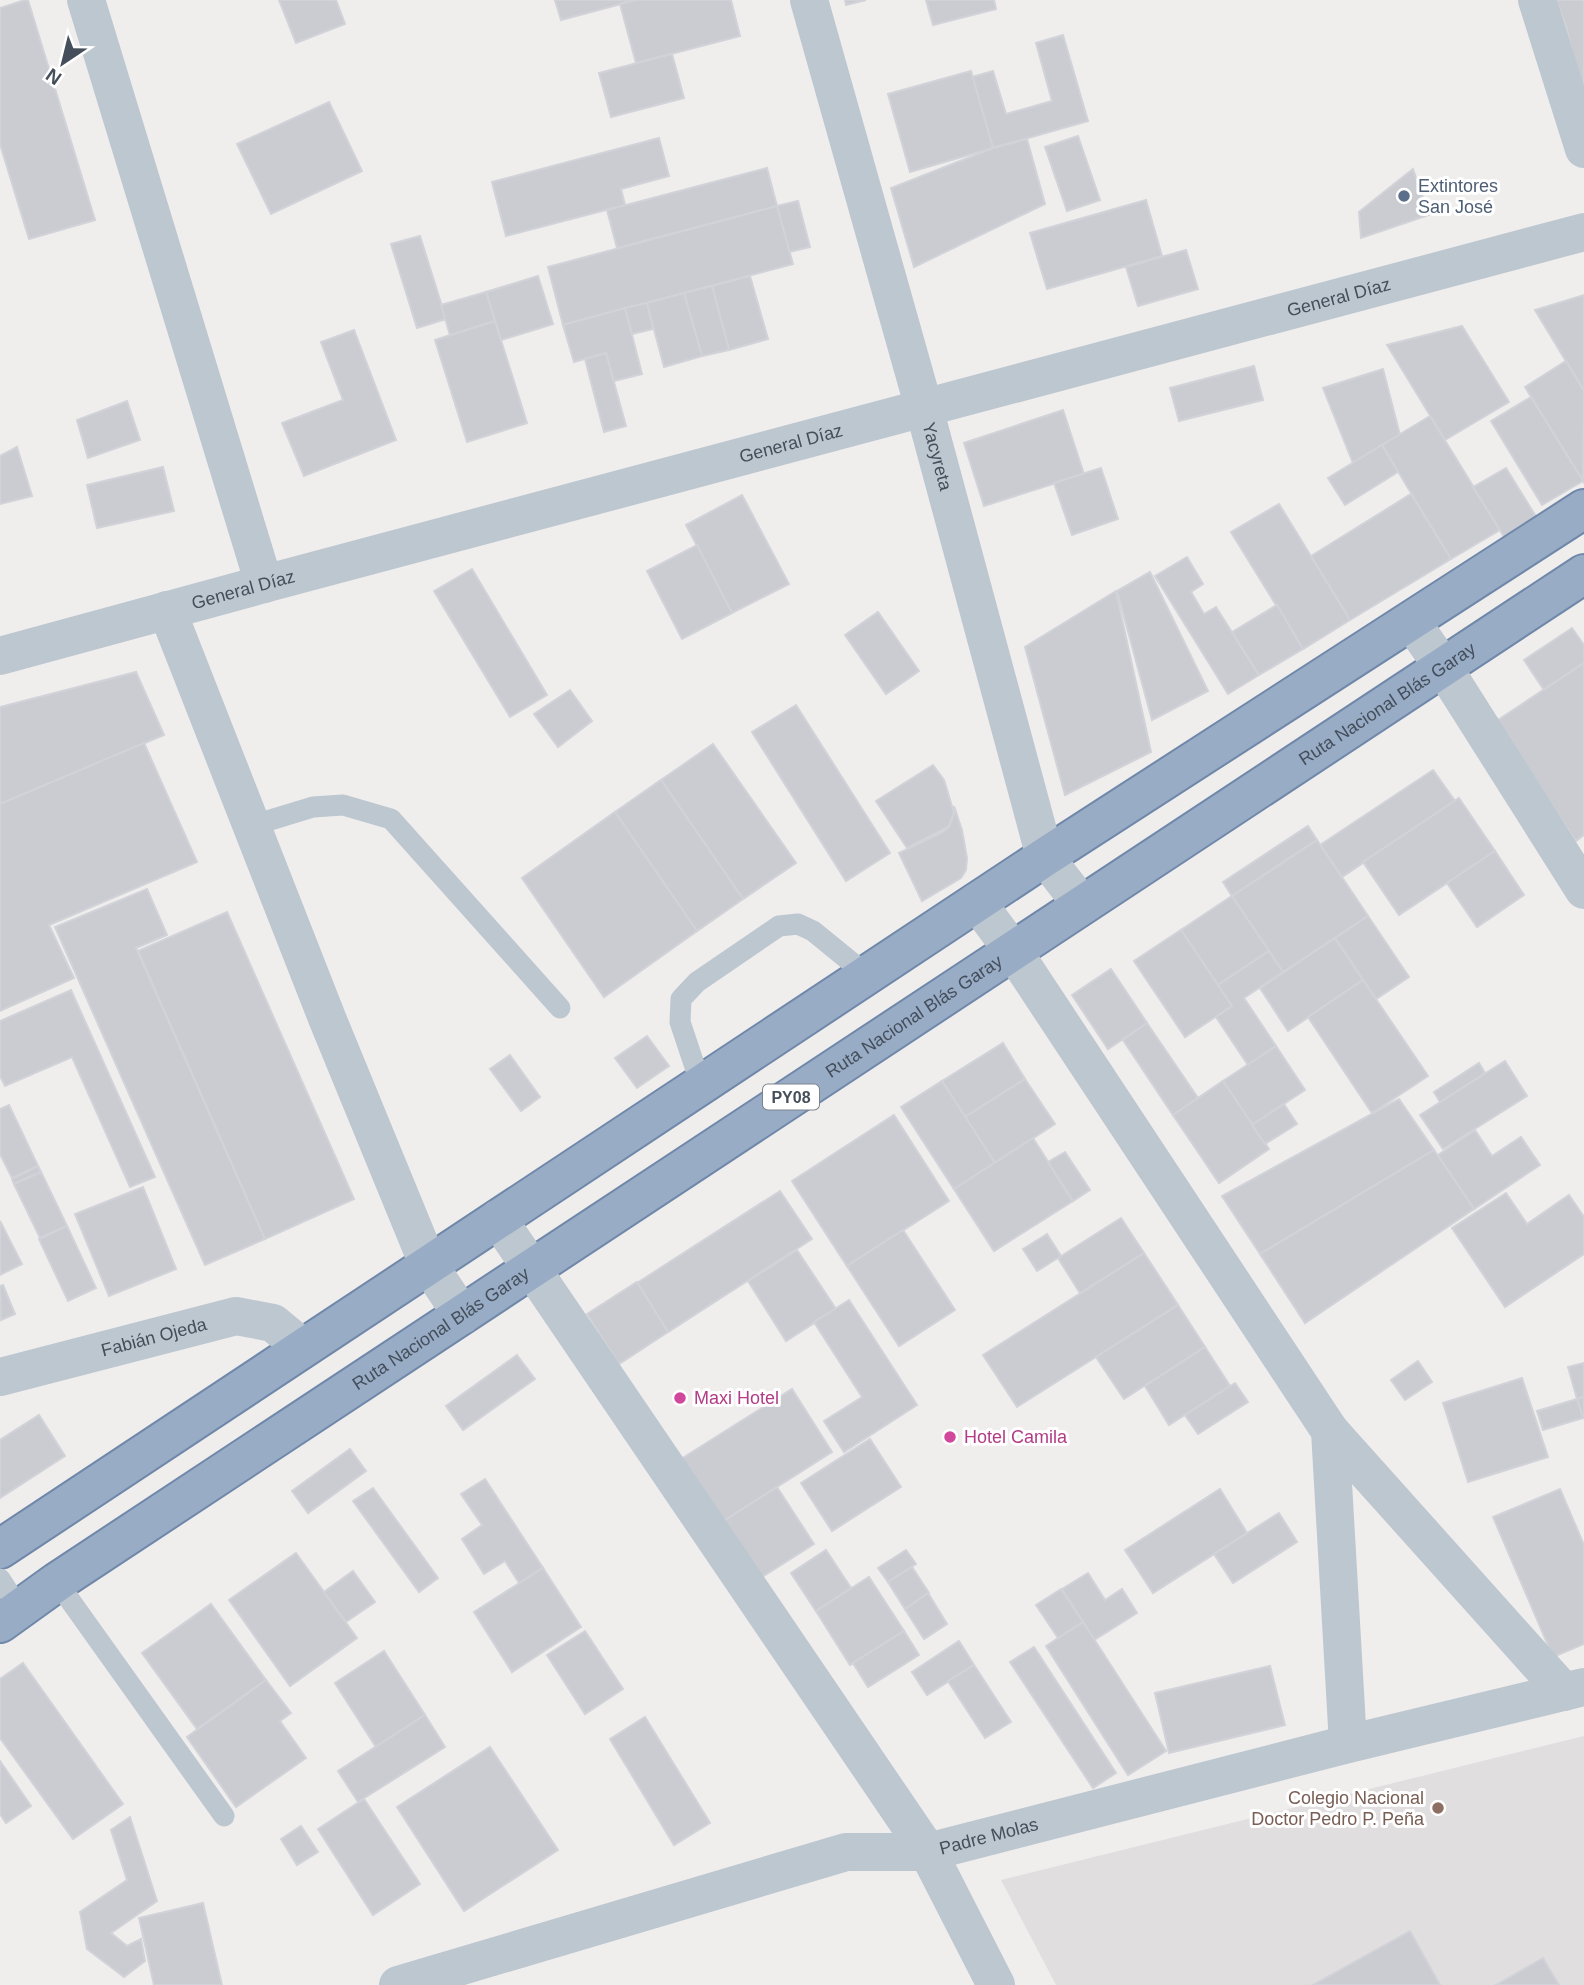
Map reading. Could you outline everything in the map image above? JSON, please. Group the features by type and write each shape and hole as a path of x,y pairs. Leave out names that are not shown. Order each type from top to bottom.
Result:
{"highway":[{"path":"0,1549 1045,857 1584,509"},
{"name":"Ruta Nacional Blás Garay","path":"7,1604 57,1582 1584,574"}],"street":[{"path":"86,0 264,584"},
{"name":"Yacyreta","path":"809,0 924,408 1045,857 1083,905"},
{"path":"1537,0 1584,149"},
{"name":"General Díaz","path":"0,656 1584,232"},
{"path":"167,610 327,1018 428,1264 462,1315"},
{"path":"1411,621 1584,890"},
{"path":"977,902 1013,951 1330,1431 1574,1690"},
{"path":"498,1219 928,1852 996,1985"},
{"name":"Fabián Ojeda","path":"0,1377 236,1316 273,1323 302,1347"},
{"path":"1330,1431 1348,1744"},
{"name":"Padre Molas","path":"398,1985 846,1852 928,1852 1348,1744 1574,1690"}],"lane":[{"path":"251,826 313,807 342,805 391,819 561,1009"},
{"path":"701,1085 680,1022 681,999 697,982 779,926 798,924 813,931 867,975"},
{"path":"57,1582 224,1816"}],"shaded area":[{"name":"Colegio Nacional Doctor Pedro P. Peña","path":"1584,1736 1584,1985 1056,1985 1001,1880"}],"building":[{"path":"28,0 95,220 29,239 0,144 0,8"},
{"path":"279,0 336,0 345,24 296,43"},
{"path":"555,0 636,0 561,20"},
{"path":"636,0 731,0 740,36 636,63 620,4"},
{"path":"845,0 866,0 846,5"},
{"path":"926,0 994,0 996,9 933,25"},
{"path":"1556,0 1584,0 1584,99 1566,26"},
{"path":"1063,35 1088,121 993,148 972,77 993,71 1006,114 1052,101 1036,43"},
{"path":"672,54 684,98 611,117 599,73"},
{"path":"971,71 993,148 910,172 888,94"},
{"path":"329,102 362,171 271,214 237,144"},
{"path":"1078,136 1100,200 1067,211 1045,147"},
{"path":"659,138 669,176 621,189 625,205 506,236 492,182"},
{"path":"1027,139 1045,204 914,267 891,188 993,148"},
{"path":"767,168 777,206 617,248 607,210"},
{"path":"1413,169 1429,215 1361,238 1359,212"},
{"path":"1146,200 1162,256 1047,289 1030,233"},
{"path":"798,201 810,247 789,252 777,206"},
{"path":"777,206 793,264 563,325 548,267"},
{"path":"420,236 446,319 417,328 391,244"},
{"path":"1186,250 1198,289 1138,306 1126,267"},
{"path":"538,276 553,324 501,340 486,292"},
{"path":"750,276 768,339 729,350 712,286"},
{"path":"712,286 729,350 702,356 684,293"},
{"path":"486,292 495,321 450,335 441,305"},
{"path":"684,293 702,356 664,367 647,303"},
{"path":"1584,295 1584,391 1535,310"},
{"path":"647,303 653,329 632,334 625,308"},
{"path":"625,308 642,374 614,381 606,353 574,362 563,325"},
{"path":"495,321 527,423 467,442 435,340"},
{"path":"1462,326 1509,402 1445,440 1387,345"},
{"path":"354,330 396,440 304,476 282,423 343,400 321,342"},
{"path":"606,353 626,426 604,432 585,359"},
{"path":"1566,361 1584,391 1583,481 1525,387"},
{"path":"1254,366 1263,400 1179,421 1170,388"},
{"path":"1383,369 1400,435 1353,463 1323,388"},
{"path":"1531,397 1583,481 1542,505 1491,421"},
{"path":"127,401 140,440 88,458 77,420"},
{"path":"1063,410 1084,474 984,506 964,443"},
{"path":"1430,416 1500,530 1451,559 1382,445"},
{"path":"1382,445 1398,472 1345,505 1328,478"},
{"path":"17,447 32,496 0,504 0,456"},
{"path":"163,467 174,511 97,528 87,485"},
{"path":"1101,468 1118,519 1072,535 1054,483"},
{"path":"1506,468 1540,523 1508,543 1473,487"},
{"path":"1411,494 1451,559 1350,620 1311,556"},
{"path":"742,495 789,584 732,613 686,525"},
{"path":"1279,504 1350,620 1303,649 1231,532"},
{"path":"697,545 732,613 682,639 647,571"},
{"path":"1187,557 1203,584 1191,592 1204,614 1216,607 1259,675 1228,694 1155,576"},
{"path":"472,569 547,695 510,717 434,591"},
{"path":"1150,572 1208,691 1152,720 1117,591"},
{"path":"1116,591 1151,752 1065,795 1025,647"},
{"path":"1277,605 1303,649 1259,675 1232,632"},
{"path":"878,612 919,671 886,694 845,635"},
{"path":"1572,628 1584,645 1584,663 1544,690 1524,660"},
{"path":"1584,663 1584,835 1576,841 1495,722"},
{"path":"136,672 164,735 0,804 0,707"},
{"path":"570,690 592,721 558,747 534,714"},
{"path":"796,705 890,853 846,881 752,732"},
{"path":"144,743 197,862 49,925 74,978 0,1011 0,804"},
{"path":"713,744 796,863 743,899 661,780"},
{"path":"933,765 944,780 954,813 948,827 907,848 876,801"},
{"path":"1433,770 1455,801 1342,877 1320,845"},
{"path":"661,780 743,899 697,931 615,812"},
{"path":"1459,798 1495,851 1399,915 1363,862"},
{"path":"954,806 962,830 967,858 966,870 961,878 922,901 899,853 949,827"},
{"path":"615,812 697,931 604,997 522,878"},
{"path":"1308,826 1317,840 1232,896 1223,882"},
{"path":"1317,840 1368,916 1283,972 1232,896"},
{"path":"1495,851 1524,895 1477,927 1447,883"},
{"path":"147,889 167,935 136,948 265,1239 205,1265 55,927"},
{"path":"1232,896 1269,951 1218,985 1181,930"},
{"path":"227,912 354,1199 265,1239 138,951"},
{"path":"1368,916 1409,977 1376,999 1335,938"},
{"path":"1181,930 1232,1006 1185,1037 1134,961"},
{"path":"1335,938 1363,980 1288,1031 1260,988"},
{"path":"1269,951 1283,972 1244,998 1276,1046 1248,1065 1216,1017 1232,1006 1218,985"},
{"path":"1111,969 1147,1023 1108,1049 1072,995"},
{"path":"1363,980 1428,1076 1372,1113 1308,1017"},
{"path":"71,990 155,1177 130,1187 72,1057 5,1086 0,1076 0,1021"},
{"path":"1147,1023 1198,1098 1173,1115 1123,1040"},
{"path":"647,1036 669,1066 637,1088 615,1058"},
{"path":"1003,1043 1025,1079 965,1117 942,1081"},
{"path":"1276,1046 1305,1090 1252,1125 1223,1081"},
{"path":"510,1055 540,1097 521,1111 490,1069"},
{"path":"1505,1061 1527,1096 1443,1149 1420,1115"},
{"path":"1479,1063 1485,1073 1440,1102 1434,1092"},
{"path":"1025,1079 1055,1124 995,1163 965,1117"},
{"path":"942,1081 995,1163 954,1189 901,1107"},
{"path":"1223,1081 1269,1149 1219,1183 1173,1115"},
{"path":"1399,1099 1434,1150 1260,1254 1222,1196"},
{"path":"1284,1104 1297,1124 1265,1144 1252,1125"},
{"path":"9,1105 38,1166 12,1178 0,1154 0,1109"},
{"path":"894,1115 949,1201 847,1266 792,1181"},
{"path":"1475,1130 1492,1156 1521,1137 1540,1165 1474,1209 1438,1155"},
{"path":"1033,1138 1073,1201 994,1251 954,1189"},
{"path":"1434,1150 1474,1209 1305,1323 1260,1254"},
{"path":"1065,1152 1090,1190 1073,1201 1048,1162"},
{"path":"38,1166 41,1172 14,1184 12,1179"},
{"path":"41,1172 67,1226 40,1238 14,1184"},
{"path":"143,1187 176,1269 109,1296 75,1214"},
{"path":"780,1191 812,1239 668,1332 637,1283"},
{"path":"1506,1193 1527,1224 1569,1195 1584,1217 1584,1254 1505,1307 1452,1228"},
{"path":"1121,1218 1144,1253 1080,1293 1058,1258"},
{"path":"0,1221 22,1264 0,1275"},
{"path":"67,1226 96,1288 68,1301 39,1239"},
{"path":"903,1230 955,1310 899,1346 847,1266"},
{"path":"1047,1234 1061,1256 1037,1271 1023,1249"},
{"path":"797,1250 836,1309 786,1341 748,1281"},
{"path":"1144,1253 1178,1305 1017,1407 983,1355"},
{"path":"637,1282 668,1332 619,1364 587,1314"},
{"path":"3,1285 15,1314 1,1320 0,1286"},
{"path":"849,1300 917,1405 844,1452 824,1421 862,1397 814,1322"},
{"path":"1178,1305 1205,1347 1124,1399 1096,1357"},
{"path":"1205,1347 1230,1386 1169,1425 1145,1386"},
{"path":"517,1355 535,1379 463,1430 446,1406"},
{"path":"1418,1361 1432,1382 1405,1400 1391,1380"},
{"path":"1584,1363 1584,1397 1577,1399 1568,1367"},
{"path":"1522,1378 1548,1457 1468,1482 1443,1403"},
{"path":"1235,1383 1248,1402 1198,1434 1185,1415"},
{"path":"792,1389 832,1452 722,1522 681,1459"},
{"path":"1584,1397 1584,1418 1583,1418 1577,1399"},
{"path":"1577,1399 1583,1418 1543,1430 1537,1411"},
{"path":"39,1415 65,1456 0,1498 0,1440"},
{"path":"870,1439 901,1487 832,1531 801,1483"},
{"path":"350,1449 366,1471 308,1513 292,1491"},
{"path":"485,1479 543,1568 519,1583 505,1561 484,1574 462,1539 482,1525 461,1494"},
{"path":"777,1487 814,1544 759,1579 722,1522"},
{"path":"373,1488 438,1578 419,1592 353,1501"},
{"path":"1220,1489 1247,1533 1153,1593 1125,1550"},
{"path":"1560,1489 1584,1545 1584,1644 1553,1657 1493,1517"},
{"path":"1279,1513 1297,1542 1233,1583 1214,1554"},
{"path":"826,1550 851,1588 816,1611 791,1573"},
{"path":"906,1550 916,1564 888,1582 878,1568"},
{"path":"296,1553 357,1638 290,1686 229,1600"},
{"path":"912,1567 929,1593 905,1609 888,1582"},
{"path":"543,1568 581,1627 512,1672 474,1612"},
{"path":"353,1571 375,1602 346,1622 324,1592"},
{"path":"1088,1573 1105,1600 1122,1589 1137,1613 1094,1640 1062,1589"},
{"path":"869,1577 904,1631 850,1665 816,1611"},
{"path":"1061,1589 1083,1622 1058,1638 1036,1605"},
{"path":"928,1593 947,1624 924,1639 905,1609"},
{"path":"211,1604 266,1680 197,1729 142,1653"},
{"path":"1083,1622 1166,1751 1128,1775 1046,1646"},
{"path":"585,1631 623,1689 585,1714 547,1655"},
{"path":"904,1631 919,1655 868,1687 853,1663"},
{"path":"959,1641 974,1665 927,1695 912,1672"},
{"path":"1034,1647 1116,1773 1093,1788 1010,1662"},
{"path":"384,1651 425,1715 376,1747 335,1683"},
{"path":"23,1663 123,1804 73,1839 0,1738 0,1679"},
{"path":"974,1665 1011,1722 985,1738 948,1681"},
{"path":"1270,1666 1285,1725 1169,1753 1155,1693"},
{"path":"266,1680 291,1713 280,1721 306,1758 236,1807 187,1737"},
{"path":"425,1715 445,1747 358,1802 338,1771"},
{"path":"645,1717 710,1823 674,1845 610,1739"},
{"path":"490,1747 558,1850 464,1911 397,1807"},
{"path":"0,1761 31,1806 6,1823 0,1814"},
{"path":"364,1799 420,1884 373,1915 318,1829"},
{"path":"130,1817 157,1901 111,1933 127,1946 141,1939 145,1961 124,1977 87,1949 80,1912 127,1880 111,1830"},
{"path":"301,1826 318,1852 297,1865 281,1839"},
{"path":"203,1903 222,1985 154,1985 139,1918"},
{"path":"1410,1931 1440,1985 1313,1985"},
{"path":"1543,1958 1559,1985 1496,1985"}],"place":[{"name":"Extintores San José","path":"1404,196"},
{"name":"Maxi Hotel","path":"680,1398"},
{"name":"Hotel Camila","path":"950,1437"},
{"name":"Colegio Nacional Doctor Pedro P. Peña","path":"1438,1808"}]}
